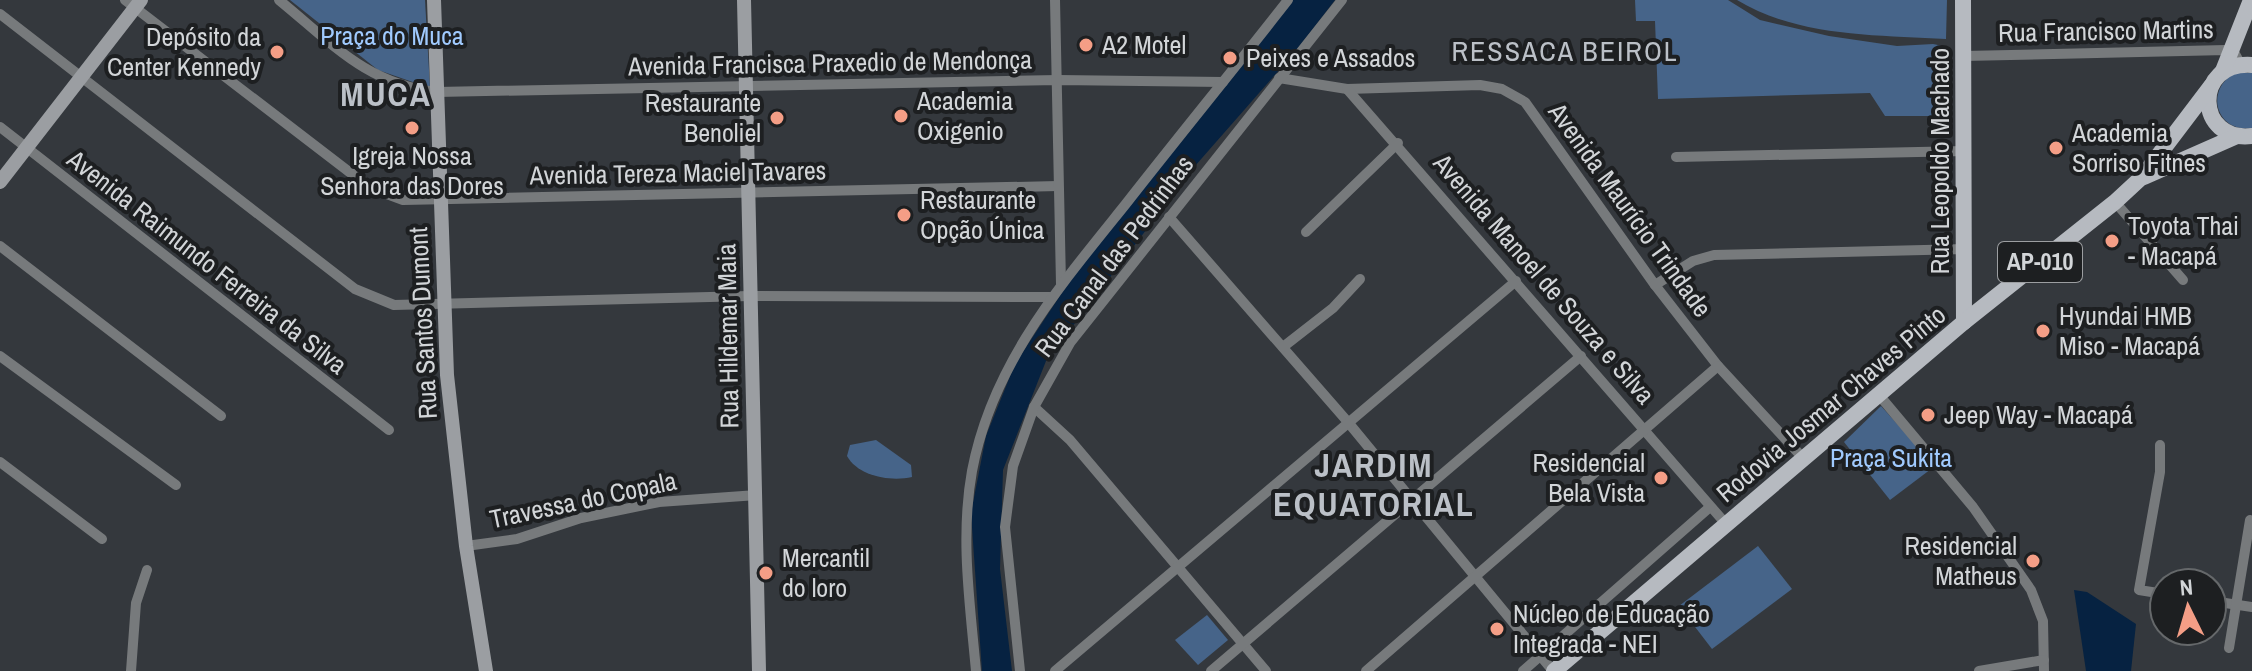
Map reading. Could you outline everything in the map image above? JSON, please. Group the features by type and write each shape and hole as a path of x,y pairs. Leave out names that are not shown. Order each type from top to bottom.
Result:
{"main road":[{"name":"Rua Santos Dumont","path":"434,0 442,302 466,546 486,671"},
{"name":"Rua Hildemar Maia","path":"744,0 759,671"},
{"name":"Rua Leopoldo Machado","path":"1963,0 1964,322"},
{"path":"2241,60 2251,0"},
{"path":"0,182 83,78 134,3"},
{"name":"AP-010","path":"2241,60 2223,71 2211,86 2208,108 2212,118 2227,133 2245,136"},
{"name":"Rodovia Josmar Chaves Pinto","path":"1553,671 1964,322 2115,202 2142,177 2211,86"},
{"name":"Rodovia Josmar Chaves Pinto","path":"2142,177 2245,136"}],"street":[{"name":"Avenida Francisca Praxedio de Mendonça","path":"279,0 376,77 411,89 437,92 1058,80 1223,82"},
{"path":"1055,0 1061,284"},
{"name":"Rua Canal das Pedrinhas","path":"976,671 965,542 972,470 1003,374 1051,297 1288,0"},
{"name":"Rua Canal das Pedrinhas","path":"1020,671 1005,527 1013,466 1034,407 1070,343 1342,0"},
{"name":"Avenida Tereza Maciel Tavares","path":"134,3 376,190 403,200 1058,186"},
{"path":"0,14 355,289 394,305 750,296 1051,297"},
{"name":"Rua Francisco Martins","path":"1964,56 2241,60"},
{"name":"Avenida Maurício Trindade","path":"1279,78 1347,89 1458,84 1491,87 1514,94 1536,116 1655,285 1718,366 1803,458"},
{"name":"Avenida Manoel de Souza e Silva","path":"1347,89 1398,143 1726,524"},
{"name":"Avenida Raimundo Ferreira da Silva","path":"0,127 389,430"},
{"path":"1306,232 1398,143"},
{"path":"1676,157 1965,151"},
{"path":"2115,202 2183,280"},
{"path":"1169,217 1347,421 1553,671"},
{"path":"0,246 221,416"},
{"path":"1655,285 1693,261 1714,255 1966,249"},
{"path":"1283,347 1333,308 1360,279"},
{"path":"1055,671 1516,281"},
{"path":"0,356 176,485"},
{"path":"1211,671 1581,356"},
{"path":"1366,671 1718,366"},
{"path":"1879,395 1973,507 2031,590 2043,621 2044,666 1979,671"},
{"path":"1034,407 1064,433 1266,671"},
{"path":"2148,591 2139,590 2160,472 2160,445"},
{"path":"0,462 102,539"},
{"name":"Travessa do Copala","path":"466,546 517,539 581,518 659,502 757,495"},
{"path":"1523,671 1707,503"},
{"path":"2229,648 2250,520"},
{"path":"131,671 136,603 147,570"},
{"path":"2228,603 2252,607"}],"green space":[{"name":"Praça do Muca","path":"290,0 425,0 430,88 378,70"},
{"path":"1635,0 1728,0 1760,20 1829,36 1897,46 1933,44 1948,47 1951,116 1885,116 1870,93 1658,99 1655,21 1636,21"},
{"path":"1737,0 1947,0 1946,39 1865,35 1811,28 1761,12"},
{"path":"2235,73 2252,73 2252,128 2230,124 2218,109 2220,89 2225,80"},
{"name":"Praça Sukita","path":"1881,406 1935,466 1890,500 1844,442"},
{"path":"876,440 911,465 912,477 894,479 875,476 852,463 847,456 850,445"},
{"path":"1758,546 1792,589 1712,649 1679,606"},
{"path":"1207,615 1228,640 1198,665 1175,640"}],"shaded area":[{"path":"1293,0 1335,0 1295,52 1195,166 1046,361 1003,470 1000,569 1012,671 982,671 971,513 986,436 1015,364 1069,282"},
{"path":"2074,590 2087,592 2136,624 2131,671 2086,671"}],"place":[{"name":"A2 Motel","path":"1086,45"},
{"name":"Depósito da Center Kennedy","path":"277,52"},
{"name":"Peixes e Assados","path":"1230,58"},
{"name":"Academia Oxigenio","path":"901,116"},
{"name":"Restaurante Benoliel","path":"777,118"},
{"name":"Igreja Nossa Senhora das Dores","path":"412,128"},
{"name":"Academia Sorriso Fitnes","path":"2056,148"},
{"name":"Restaurante Opção Única","path":"904,215"},
{"name":"Toyota Thai - Macapá","path":"2112,241"},
{"name":"Hyundai HMB Miso - Macapá","path":"2043,331"},
{"name":"Jeep Way - Macapá","path":"1928,415"},
{"name":"Residencial Bela Vista","path":"1661,478"},
{"name":"Residencial Matheus","path":"2033,561"},
{"name":"Mercantil do loro","path":"766,573"},
{"name":"Núcleo de Educação Integrada - NEI","path":"1497,629"}],"district":[{"name":"RESSACA BEIROL","path":"1565,51"},
{"name":"MUCA","path":"386,94"},
{"name":"JARDIM EQUATORIAL","path":"1374,484"}]}
